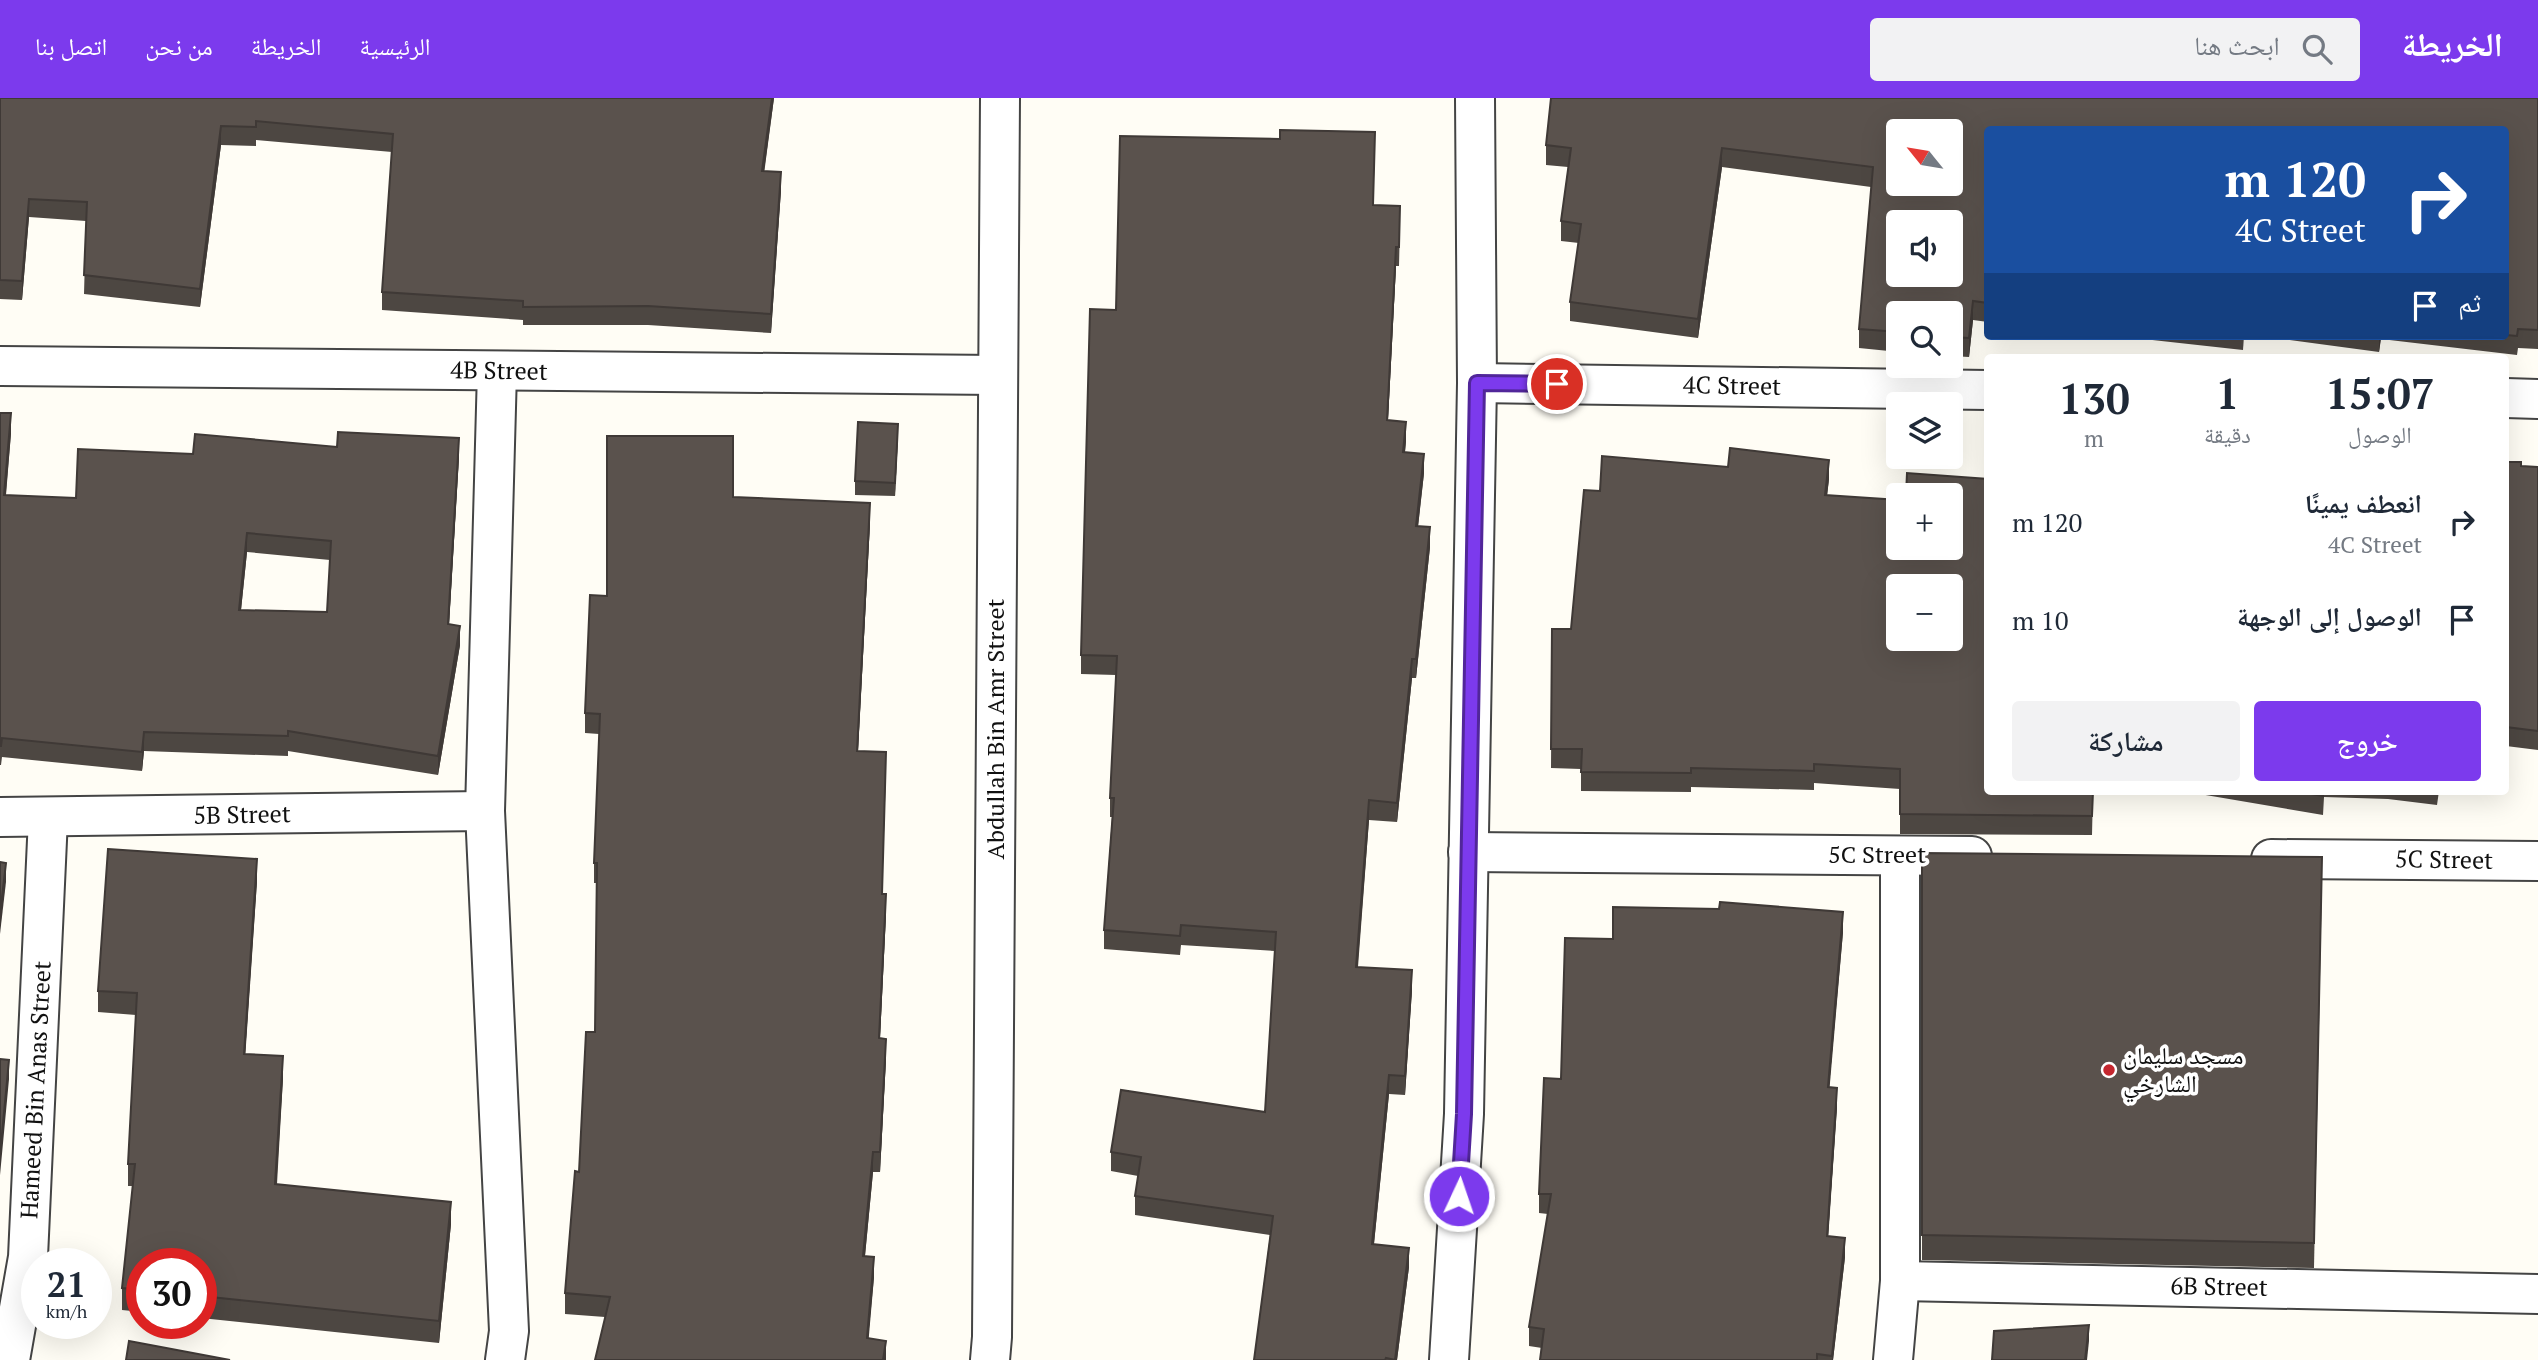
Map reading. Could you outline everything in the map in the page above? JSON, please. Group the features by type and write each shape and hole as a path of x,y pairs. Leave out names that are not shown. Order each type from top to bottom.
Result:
{"street":[{"name":"Abdullah Bin Amr Street","path":"990,1360 1000,98"},
{"path":"1449,1360 1464,1114 1477,383 1475,98"},
{"name":"4B Street","path":"0,366 999,375"},
{"path":"497,370 485,811 509,1331 505,1360"},
{"name":"4C Street","path":"1477,383 1984,390"},
{"path":"2509,398 2538,399"},
{"name":"5B Street","path":"0,817 485,811"},
{"name":"Hameed Bin Anas Street","path":"10,1360 14,1257 48,818"},
{"name":"5C Street","path":"1468,852 2009,856"},
{"path":"1893,1360 1899,1281 1900,856"},
{"name":"5C Street","path":"2241,858 2538,861"},
{"name":"6B Street","path":"1899,1281 2538,1294"}],"building":[{"path":"0,98 772,98 762,171 781,172 771,314 648,306 523,307 523,301 382,292 393,134 256,121 256,127 221,126 200,289 84,275 87,202 29,199 22,281 0,280"},
{"path":"1551,98 2538,98 2538,330 2518,329 2517,336 2509,335 2509,126 1984,126 1984,302 1973,301 1969,338 1963,338 1963,301 1886,301 1886,331 1859,329 1873,167 1722,148 1698,319 1570,302 1581,224 1561,221 1571,148 1546,145"},
{"path":"1280,130 1375,132 1373,205 1400,206 1387,420 1406,422 1403,452 1424,454 1416,526 1430,527 1416,659 1412,659 1397,803 1369,800 1356,967 1412,970 1405,1076 1389,1075 1372,1244 1409,1248 1395,1360 1254,1360 1273,1216 1135,1196 1141,1157 1111,1152 1121,1090 1265,1112 1276,932 1181,925 1180,936 1104,930 1114,798 1110,798 1117,656 1081,655 1090,309 1116,310 1120,136 1280,139"},
{"path":"0,413 11,413 4,495 76,498 78,449 193,454 195,434 337,447 338,432 459,438 448,624 460,626 438,756 288,731 288,736 144,732 142,752 2,738 0,746","holes":["247,533 331,541 327,612 239,610"]},
{"path":"858,422 898,424 895,483 855,481"},
{"path":"607,436 733,436 733,497 870,503 857,751 886,752 882,894 886,894 879,1038 886,1039 880,1152 873,1152 863,1256 874,1257 867,1338 886,1341 883,1360 595,1360 610,1297 565,1293 575,1171 579,1172 586,1032 595,1032 597,863 594,863 600,714 585,713 590,595 607,596"},
{"path":"1730,448 1829,460 1825,495 1886,499 1886,560 1963,560 1963,483 1907,483 1907,473 1984,479 1984,795 2093,795 2092,816 1900,814 1900,769 1814,764 1814,771 1691,768 1691,773 1581,772 1582,749 1551,749 1552,629 1571,629 1584,490 1600,491 1602,456 1728,467"},
{"path":"2509,462 2538,467 2538,731 2509,727"},
{"path":"108,849 257,859 244,1054 283,1056 275,1184 451,1202 439,1321 217,1298 217,1248 126,1248 135,1164 128,1164 137,993 98,991"},
{"name":"مسجد سليمان الشارخي","path":"1922,853 2322,857 2314,1243 1922,1235"},
{"path":"0,862 6,863 0,914"},
{"path":"1720,902 1843,912 1828,1087 1837,1088 1827,1236 1845,1238 1832,1356 1817,1354 1817,1360 1540,1360 1544,1329 1529,1327 1551,1194 1539,1194 1544,1078 1561,1079 1565,938 1613,939 1613,907 1719,909"},
{"path":"0,1059 9,1060 0,1155"},
{"path":"126,1250 126,1288 122,1288"},
{"path":"2089,1325 2085,1360 1992,1360 1994,1331"},
{"path":"129,1341 230,1360 126,1360"}],"place":[{"name":"مسجد سليمان الشارخي","path":"2109,1070"}],"route":[{"path":"1459,1196 1464,1114 1477,383 1557,384"}]}
